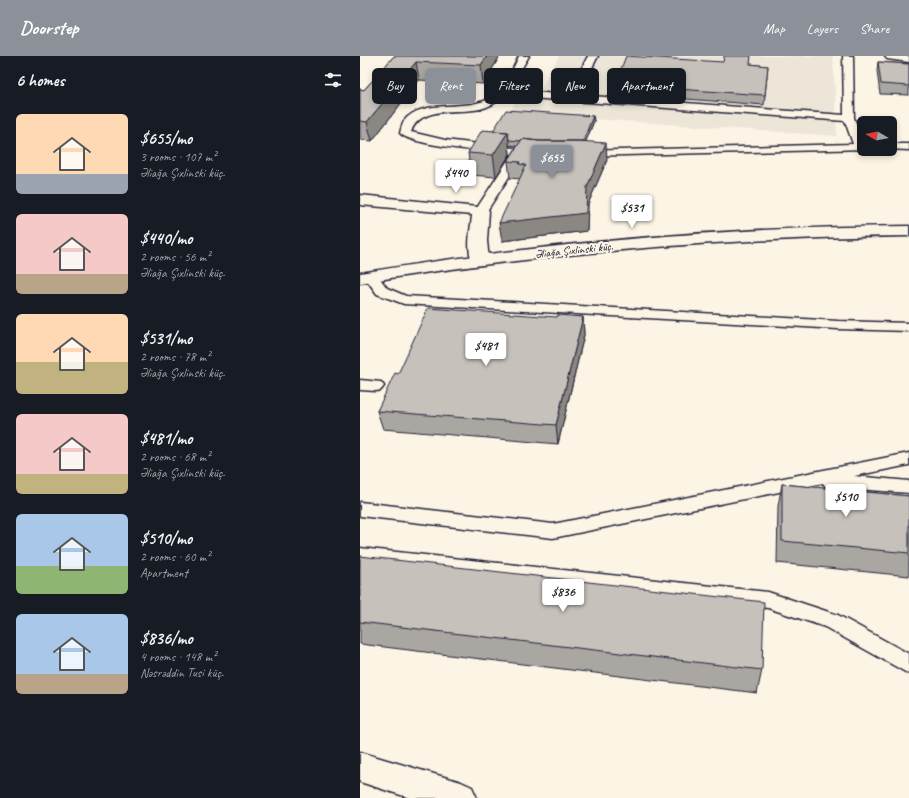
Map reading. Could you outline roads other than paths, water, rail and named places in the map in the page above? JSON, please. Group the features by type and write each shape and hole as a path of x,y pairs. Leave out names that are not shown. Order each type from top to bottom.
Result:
{"main road":[{"path":"891,56 909,58"},
{"path":"360,200 481,211 478,242 480,260"},
{"name":"Əliağa Şıxlinski küç.","path":"366,277 480,260 664,241 741,235 858,231 909,232"},
{"path":"360,767 461,798"}],"lane":[{"path":"518,68 524,56"},
{"path":"588,68 594,56"},
{"path":"848,56 849,118 857,136"},
{"path":"599,101 849,118"},
{"path":"487,104 467,108 429,111 418,114 405,129 405,133 415,138 445,143 519,152 547,153"},
{"path":"576,153 857,147"},
{"path":"897,147 909,147"},
{"path":"481,211 519,152"},
{"path":"366,277 382,291 404,300 838,325 909,327"},
{"path":"360,385 376,386"},
{"path":"360,509 553,531 909,459"},
{"path":"812,479 909,487"},
{"path":"360,556 768,600 831,621 909,665"}]}
